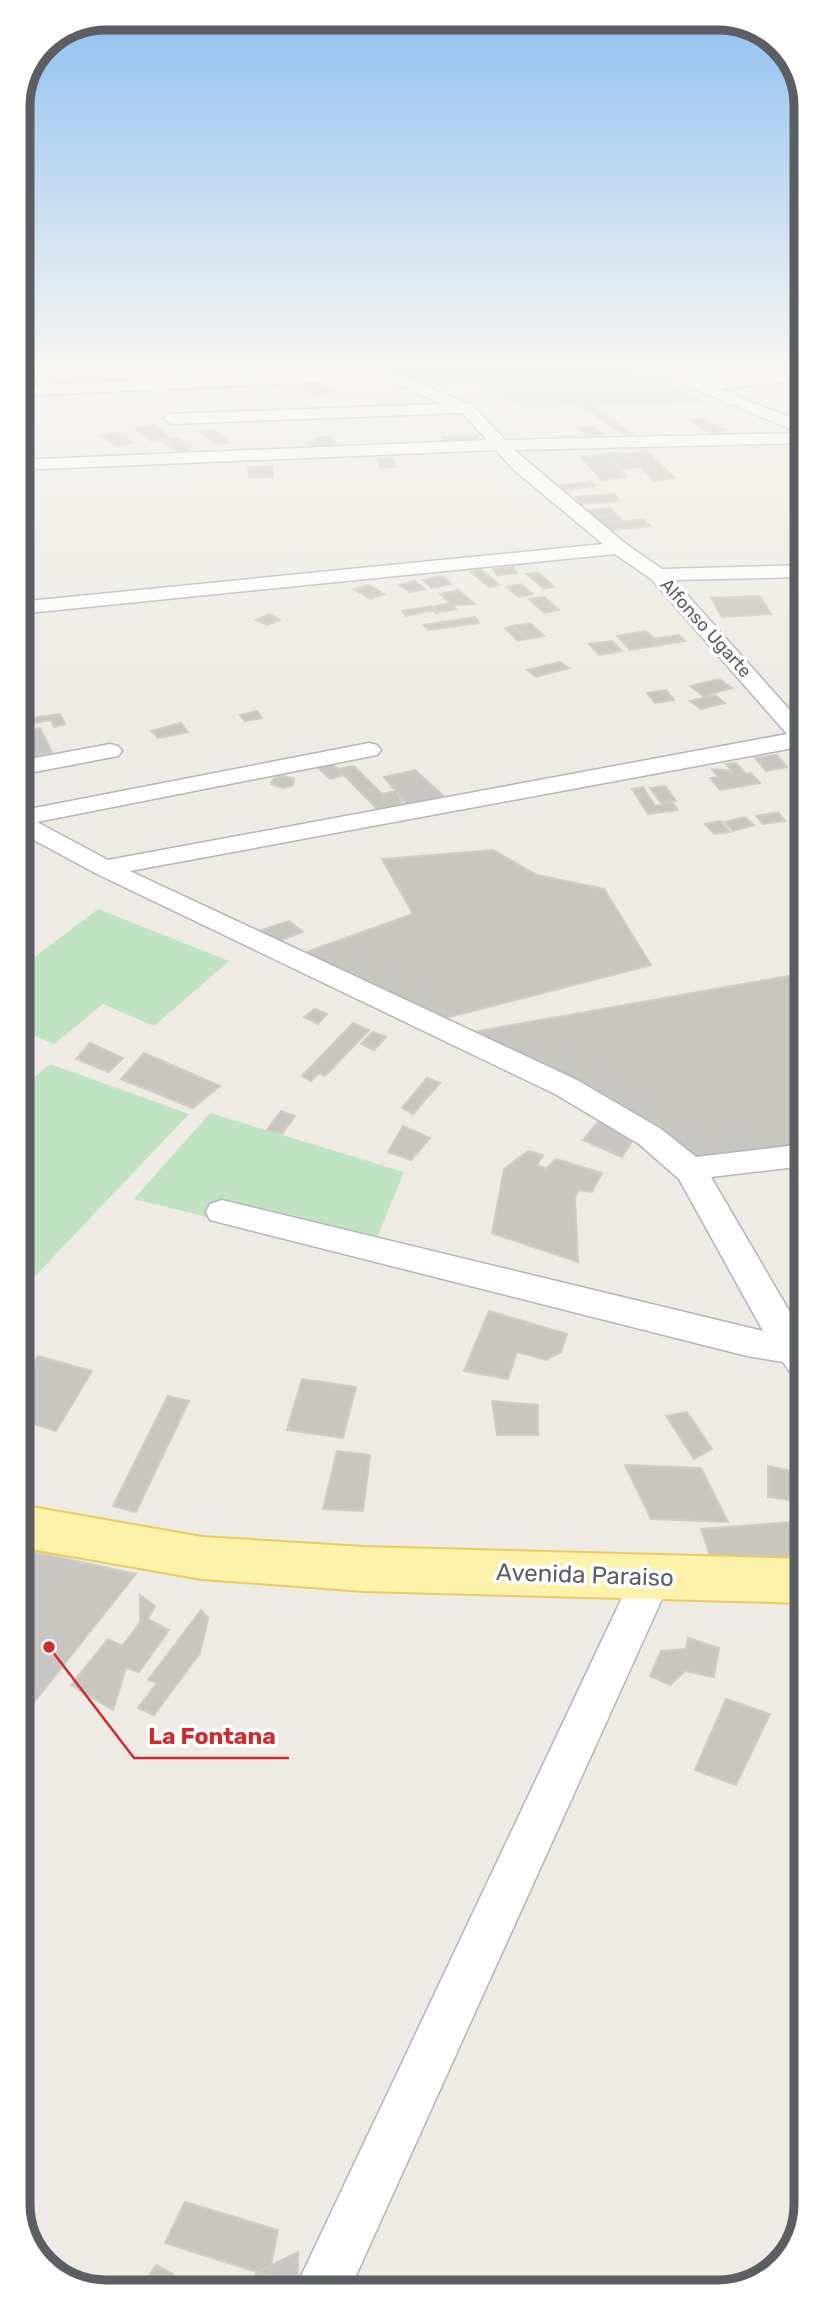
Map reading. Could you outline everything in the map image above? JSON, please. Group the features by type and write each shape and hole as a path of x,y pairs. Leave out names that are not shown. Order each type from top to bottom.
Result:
{"main road":[{"name":"Avenida Paraiso","path":"30,1528 202,1558 364,1569 794,1581"}],"street":[{"name":"Alfonso Ugarte","path":"528,473 619,548 658,575 794,728"},
{"path":"30,607 619,548"},
{"path":"658,575 794,571"},
{"path":"104,868 794,741"},
{"path":"30,818 369,750"},
{"path":"30,766 110,751"},
{"path":"30,826 104,868 566,1087 613,1112 689,1169 794,1349"},
{"path":"689,1169 794,1156"},
{"path":"222,1212 747,1342 794,1356"},
{"path":"326,2280 652,1577"}],"green space":[{"path":"98,909 229,961 154,1026 103,1004 54,1044 30,1034 30,961"},
{"path":"50,1064 189,1114 30,1281 30,1081"},
{"path":"210,1113 404,1172 369,1257 134,1199"}],"building":[{"path":"249,473 273,473 273,477 249,478"},
{"path":"595,473 623,473 627,477 602,480"},
{"path":"645,473 669,473 675,478 654,481"},
{"path":"592,482 595,486 553,491 550,486"},
{"path":"614,494 619,501 582,504 576,497"},
{"path":"610,508 616,514 588,518 581,511"},
{"path":"616,514 622,520 593,524 588,518"},
{"path":"643,519 650,526 604,531 598,524"},
{"path":"513,567 517,573 497,575 493,569"},
{"path":"481,570 500,585 489,587 471,572"},
{"path":"537,572 555,587 544,589 527,574"},
{"path":"442,576 451,584 432,588 423,580"},
{"path":"415,581 425,589 410,592 400,585"},
{"path":"521,584 533,594 519,597 507,587"},
{"path":"369,585 384,594 370,599 354,589"},
{"path":"458,590 475,604 453,605 440,594"},
{"path":"760,596 771,614 722,617 711,598"},
{"path":"544,597 559,610 544,613 529,599"},
{"path":"449,603 456,609 436,613 434,611 437,610 433,607"},
{"path":"431,606 435,610 406,616 402,611"},
{"path":"269,614 280,620 267,625 256,620"},
{"path":"475,617 479,623 428,630 424,625"},
{"path":"530,623 544,636 527,639 513,626"},
{"path":"513,626 527,639 518,641 505,628"},
{"path":"646,631 660,645 630,650 617,636"},
{"path":"679,635 685,641 660,645 653,639"},
{"path":"612,641 622,651 599,655 589,644"},
{"path":"560,662 569,668 536,677 527,670"},
{"path":"719,679 732,688 703,696 690,686"},
{"path":"666,690 674,700 655,703 647,693"},
{"path":"715,695 725,703 701,709 690,701"},
{"path":"257,711 262,718 245,721 240,715"},
{"path":"60,714 65,724 54,727 51,720 30,723 30,718"},
{"path":"181,723 188,732 158,738 151,731"},
{"path":"40,728 52,752 30,757 30,730"},
{"path":"777,755 787,767 766,771 755,758"},
{"path":"328,760 344,775 330,779 314,764"},
{"path":"736,763 760,783 720,790 710,778 719,777 712,769 732,771 726,764"},
{"path":"354,766 382,794 396,791 402,803 393,806 393,810 379,811 338,769"},
{"path":"415,770 447,799 409,807 384,777"},
{"path":"284,776 294,779 293,785 283,788 271,784 274,778"},
{"path":"665,786 676,801 661,803 650,788"},
{"path":"643,787 655,806 673,803 678,810 648,814 632,789"},
{"path":"778,812 785,821 763,824 756,816"},
{"path":"745,817 754,825 733,831 724,822"},
{"path":"720,821 730,832 714,834 705,824"},
{"path":"493,850 537,875 604,889 651,965 430,1022 298,955 413,914 382,859"},
{"path":"289,921 303,932 273,943 259,931"},
{"path":"794,975 794,1146 688,1163 473,1032"},
{"path":"315,1009 327,1014 318,1024 304,1017"},
{"path":"353,1023 369,1030 325,1076 319,1073 311,1081 302,1076"},
{"path":"373,1032 386,1037 374,1050 361,1044"},
{"path":"90,1043 123,1058 109,1072 76,1059"},
{"path":"144,1053 220,1086 193,1108 121,1079"},
{"path":"427,1078 440,1083 413,1114 402,1108"},
{"path":"281,1111 295,1116 282,1134 267,1130"},
{"path":"602,1117 636,1135 622,1157 583,1140"},
{"path":"403,1126 430,1138 411,1160 388,1152"},
{"path":"528,1151 543,1155 537,1165 546,1169 556,1159 602,1173 592,1192 579,1190 575,1197 578,1262 492,1233 504,1169"},
{"path":"489,1311 567,1334 561,1352 546,1360 517,1352 508,1379 464,1371"},
{"path":"38,1356 92,1371 56,1431 30,1423 30,1368"},
{"path":"302,1379 356,1387 343,1438 287,1430"},
{"path":"168,1396 189,1401 136,1512 113,1506"},
{"path":"492,1401 538,1405 538,1435 497,1435"},
{"path":"687,1412 712,1449 694,1459 666,1416"},
{"path":"337,1451 370,1455 363,1511 323,1509"},
{"path":"625,1465 701,1468 728,1522 651,1519"},
{"path":"768,1466 794,1472 794,1501 768,1497"},
{"path":"794,1522 794,1575 717,1578 701,1529"},
{"path":"30,1551 136,1574 30,1707"},
{"path":"140,1595 155,1606 148,1619 169,1630 139,1672 126,1668 113,1710 71,1685 108,1639 122,1646 131,1635 140,1622"},
{"path":"201,1610 208,1618 200,1653 154,1715 138,1708 157,1683 148,1680"},
{"path":"688,1638 719,1648 714,1677 685,1671 670,1685 650,1676 661,1651 686,1649"},
{"path":"726,1699 770,1714 736,1785 695,1770"},
{"path":"185,2202 278,2230 269,2276 165,2243"},
{"path":"298,2252 297,2280 253,2280 257,2272"},
{"path":"156,2265 173,2274 170,2280 146,2280"}],"place":[{"name":"La Fontana","path":"49,1647"}]}
